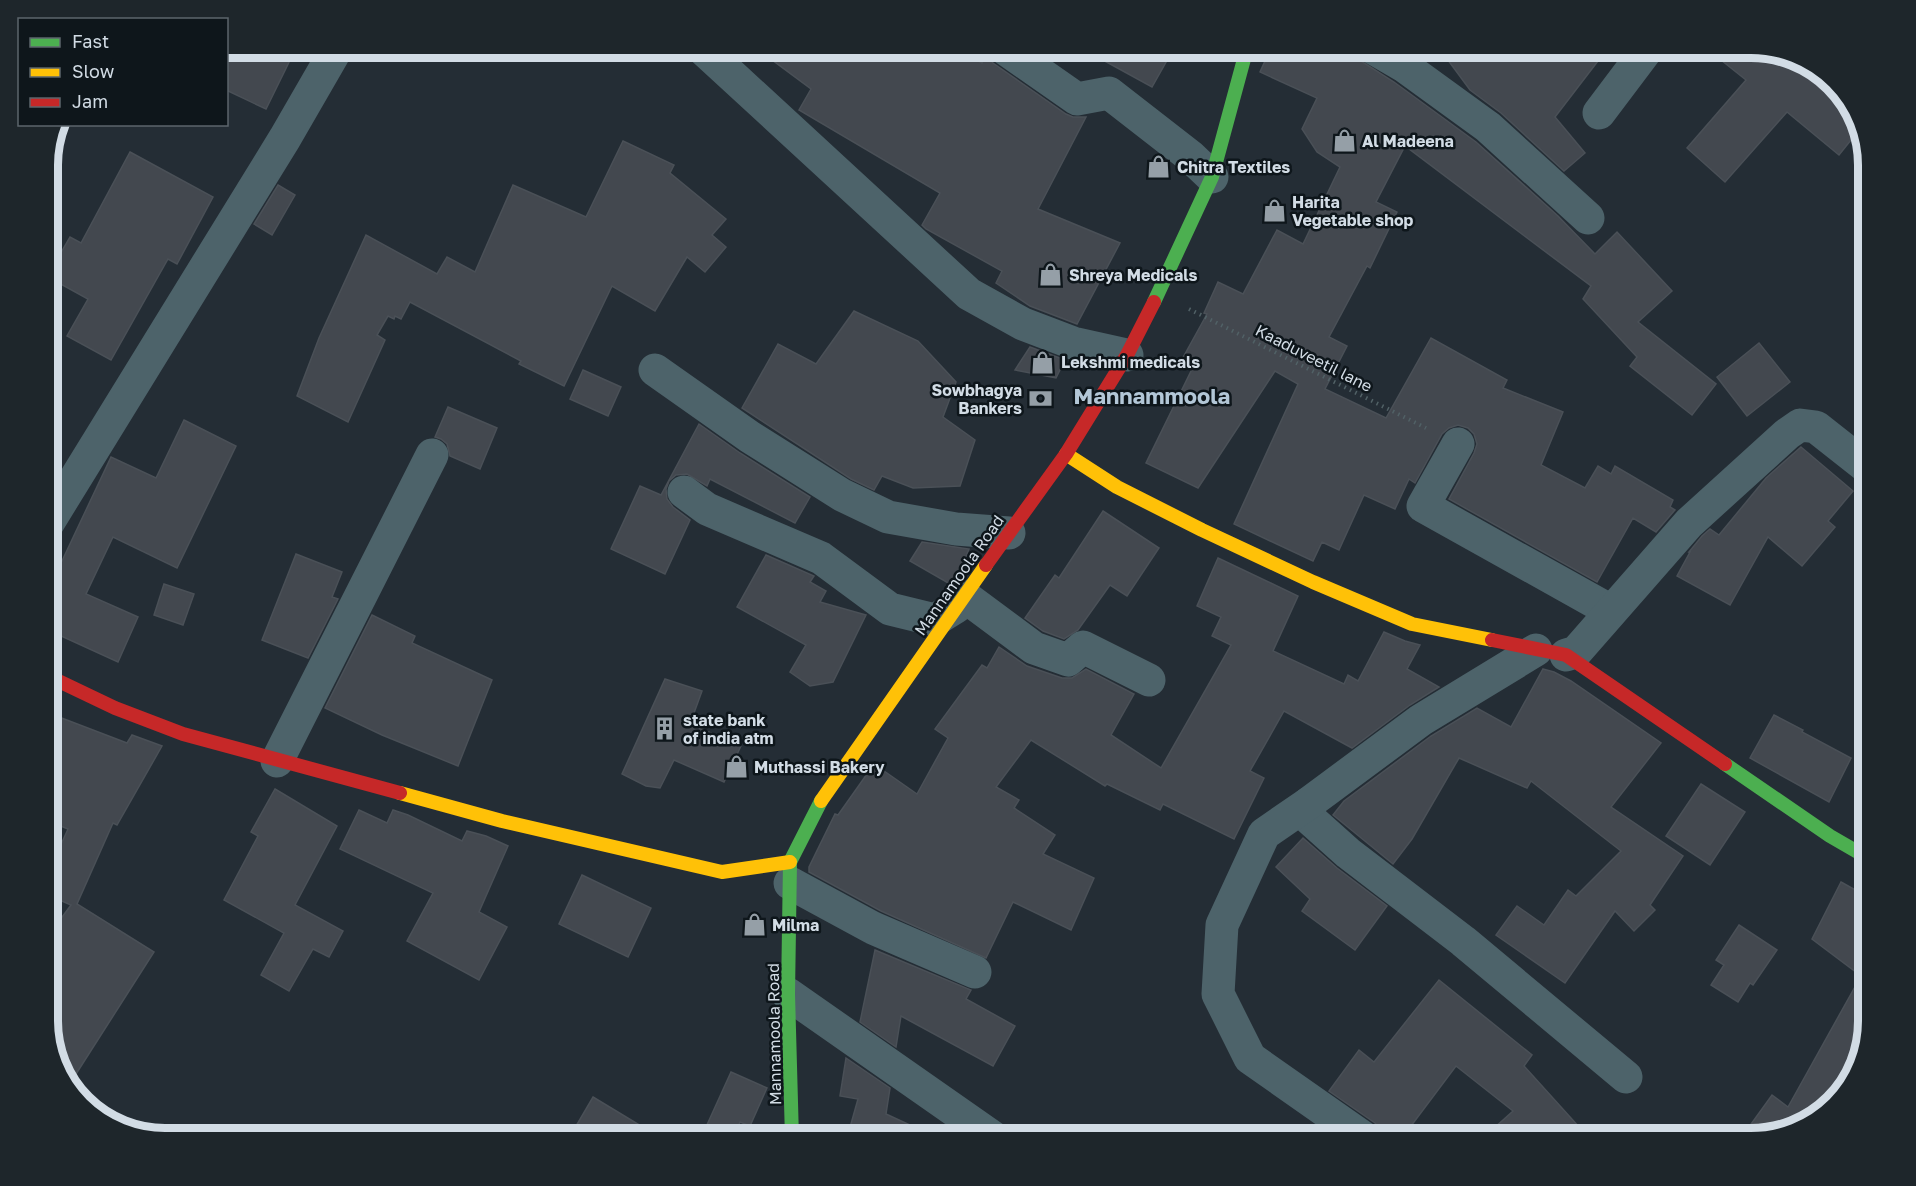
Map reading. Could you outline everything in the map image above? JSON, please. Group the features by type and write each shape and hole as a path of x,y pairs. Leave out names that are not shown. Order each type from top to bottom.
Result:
{"street":[{"path":"1019,58 1077,99 1109,93 1190,156 1212,177"},
{"name":"Mannamoola Road","path":"792,1128 788,994 790,872 819,804 1066,454 1127,355 1212,177 1244,58"},
{"path":"1391,58 1488,127 1588,218"},
{"path":"1599,113 1640,58"},
{"path":"59,505 279,148 331,59"},
{"path":"714,59 969,294 1023,324 1072,343 1127,355"},
{"path":"655,370 750,437 842,495 888,517 956,529 1009,533"},
{"path":"1066,454 1117,487 1202,530 1313,582 1412,624 1551,652 1576,652 1689,523 1787,434 1800,426 1816,427 1857,460"},
{"path":"1458,444 1423,506 1611,611"},
{"path":"277,761 432,455"},
{"path":"684,492 707,510 821,558 890,609 935,620 960,602 1034,648 1068,660 1083,647 1149,680"},
{"path":"1350,1128 1250,1058 1218,994 1222,925 1264,834 1420,720 1551,652"},
{"path":"1551,652 1858,852"},
{"path":"59,681 143,722 190,738 232,747 502,821 722,872 790,872 873,928 975,972"},
{"path":"1309,803 1310,819 1348,853 1463,941 1626,1077"},
{"path":"788,994 980,1128"}],"path":[{"name":"Kaaduveetil lane","path":"1158,294 1458,444"}],"building":[{"path":"974,58 982,63 985,58 990,58 993,63 1066,114 1073,117 1086,117 1038,209 1120,243 1077,324 1030,306 996,283 1002,271 926,229 922,225 940,193 799,110 811,89 770,59"},
{"path":"1100,58 1168,58 1152,87"},
{"path":"1266,58 1358,59 1394,82 1476,142 1558,216 1595,254 1617,232 1672,291 1638,322 1716,384 1692,415 1630,366 1637,357 1583,299 1591,286 1405,146 1376,202 1397,212 1370,268 1367,266 1329,337 1347,346 1325,389 1386,418 1431,338 1507,380 1503,388 1563,412 1541,465 1585,488 1598,466 1611,474 1615,466 1673,500 1670,507 1675,510 1656,532 1633,518 1597,582 1449,499 1477,444 1474,434 1468,428 1458,425 1442,434 1415,483 1409,479 1395,509 1364,495 1339,550 1322,542 1313,561 1234,524 1298,384 1275,371 1198,488 1146,463 1192,369 1180,363 1207,314 1204,313 1218,282 1243,294 1277,230 1303,244 1340,167 1317,152 1302,129 1317,98 1260,72"},
{"path":"1447,58 1600,58 1555,117 1585,153 1564,171 1501,113 1470,90"},
{"path":"1719,58 1765,59 1797,70 1835,101 1846,118 1853,137 1839,155 1787,112 1725,182 1687,148 1746,80"},
{"path":"228,59 291,59 266,109 228,91"},
{"path":"623,141 674,165 670,173 726,219 712,235 726,247 705,272 687,257 655,311 612,286 564,386 519,364 521,361 410,302 401,319 388,316 377,335 385,340 348,422 297,396 319,338 366,235 437,274 447,257 475,272 513,185 586,217"},
{"path":"130,152 213,197 177,264 168,259 111,360 67,336 88,299 59,283 59,256 70,237 81,243"},
{"path":"278,185 295,195 272,235 254,224"},
{"path":"854,311 918,341 956,382 943,417 975,440 960,486 913,488 882,476 874,490 851,479 742,408 778,344 816,364"},
{"path":"1759,343 1790,382 1747,416 1717,377"},
{"name":"Lekshmi medicals","path":"1030,347 1065,360 1056,378 1015,370"},
{"path":"583,370 621,387 608,416 570,399"},
{"path":"448,407 497,428 480,469 450,456 447,444 435,437"},
{"path":"184,420 236,446 177,568 113,537 86,594 138,617 118,662 59,635 59,562 61,563 111,457 156,478"},
{"path":"699,424 810,497 795,523 710,479 707,486 687,474 676,475 669,481 666,489 667,499 673,507 690,520 665,574 611,549 640,486 661,495"},
{"path":"1801,447 1853,491 1828,521 1835,527 1802,566 1768,537 1730,605 1677,576 1689,552 1702,536 1710,529 1719,535 1766,478"},
{"path":"1103,511 1159,548 1127,596 1110,585 1078,630 1064,639 1043,631 1025,618 1055,575 1059,578"},
{"path":"922,542 969,549 961,568 950,584 910,561"},
{"path":"296,554 342,572 332,597 338,599 308,658 262,640"},
{"path":"766,555 814,576 810,582 826,591 820,602 866,615 833,682 810,686 790,672 806,645 737,607"},
{"path":"1218,558 1298,596 1273,651 1344,684 1348,675 1358,681 1384,632 1420,645 1407,669 1439,687 1410,705 1352,748 1284,711 1250,771 1264,778 1234,839 1163,804 1160,810 1107,784 1105,786 1031,740 996,787 1019,800 1014,808 1055,835 1043,854 1094,878 1071,930 1013,902 986,958 881,911 809,872 809,867 835,814 838,815 874,764 917,794 948,738 935,729 982,665 987,668 999,647 1027,666 1062,678 1072,678 1086,669 1134,694 1111,735 1161,768 1231,645 1212,636 1221,617 1197,606"},
{"path":"164,584 194,594 183,625 154,615"},
{"path":"372,615 415,636 412,643 492,680 458,766 382,735 325,708"},
{"path":"1543,669 1571,681 1661,743 1611,807 1683,856 1650,905 1655,910 1634,931 1615,911 1565,983 1496,935 1517,906 1544,925 1568,890 1576,896 1621,851 1531,781 1527,788 1459,758 1412,839 1393,864 1333,815 1344,801 1431,736 1477,708 1511,727"},
{"name":"state bank of india atm","path":"665,679 702,691 690,724 741,746 724,782 674,760 660,788 646,786 622,774"},
{"path":"1774,715 1851,758 1829,802 1750,758"},
{"path":"59,717 127,743 132,735 162,746 117,825 113,823 77,904 154,952 75,1076 64,1055 59,1028 59,921 71,905 59,900 59,849 68,829 59,825"},
{"path":"1701,784 1745,812 1710,865 1666,836"},
{"path":"275,789 337,826 295,905 343,931 329,957 313,949 289,991 261,975 284,933 224,900 258,836 251,832"},
{"path":"359,810 387,823 393,810 462,841 467,831 486,836 508,846 479,912 507,927 479,980 407,941 433,893 340,849"},
{"path":"1303,838 1337,868 1387,906 1355,950 1302,911 1310,899 1276,867"},
{"path":"582,875 651,908 628,957 559,924"},
{"path":"1841,882 1858,891 1858,974 1812,939"},
{"path":"1739,925 1777,950 1753,985 1750,983 1738,1002 1711,985 1724,965 1716,960"},
{"path":"875,950 971,990 966,999 1015,1026 993,1066 901,1016 896,1047 860,1022"},
{"path":"1439,980 1532,1055 1524,1066 1580,1128 1494,1128 1513,1111 1456,1066 1410,1128 1379,1128 1329,1091 1359,1050 1374,1062"},
{"path":"1858,981 1857,1035 1849,1062 1835,1086 1816,1105 1792,1119 1765,1127 1748,1128 1772,1095 1788,1107"},
{"path":"846,1058 890,1088 886,1114 916,1128 850,1128 858,1099 840,1096"},
{"path":"731,1072 767,1088 750,1126 740,1122 737,1128 706,1128"},
{"path":"593,1097 644,1128 575,1128"}],"traffic: fast":[{"path":"1154,302 1212,177 1244,58"},
{"path":"1725,764 1830,836 1858,852"},
{"path":"792,1128 788,994 790,862 821,801"}],"traffic: slow":[{"path":"1066,454 1117,487 1313,582 1412,624 1492,640"},
{"path":"821,801 986,565"},
{"path":"400,793 502,821 722,872 790,862"}],"traffic: jam":[{"path":"986,565 1066,454 1127,355 1154,302"},
{"path":"1492,640 1566,655 1725,764"},
{"path":"59,681 115,708 183,734 400,793"}],"place":[{"name":"Al Madeena","path":"1344,141"},
{"name":"Chitra Textiles","path":"1159,167"},
{"name":"Harita Vegetable shop","path":"1274,211"},
{"name":"Shreya Medicals","path":"1051,275"},
{"name":"Lekshmi medicals","path":"1043,362"},
{"name":"Sowbhagya Bankers","path":"1040,399"},
{"name":"state bank of india atm","path":"665,729"},
{"name":"Muthassi Bakery","path":"736,767"},
{"name":"Milma","path":"754,925"}],"district":[{"name":"Mannammoola","path":"1152,396"}]}
